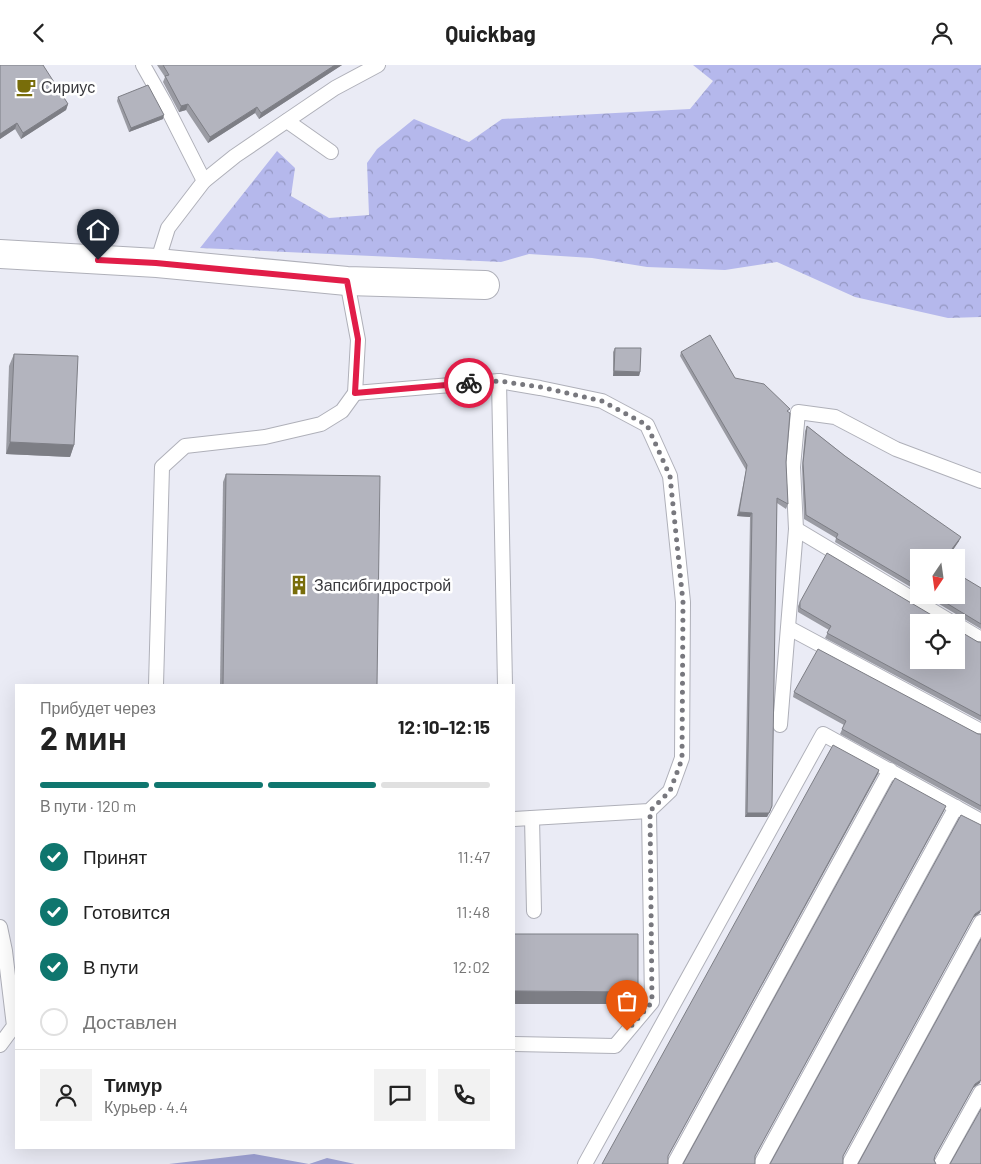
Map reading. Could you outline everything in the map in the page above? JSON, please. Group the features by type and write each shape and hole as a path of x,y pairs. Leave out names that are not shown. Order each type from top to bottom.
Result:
{"street":[{"path":"0,255 156,263 347,281 485,285"}],"lane":[{"path":"142,65 165,104 204,181"},
{"path":"156,263 168,228 204,181 235,156 335,88 378,65"},
{"path":"287,121 331,152"},
{"path":"156,684 162,467 184,446 265,437 321,424 342,411 355,393 358,339 347,281"},
{"path":"355,393 499,381 540,387 602,401 647,425 670,476 683,602 682,759 670,791 650,811 515,819"},
{"path":"499,381 505,684"},
{"path":"780,725 796,529 793,467 798,412 835,417 896,449 981,481"},
{"path":"796,529 938,614"},
{"path":"789,628 981,731"},
{"path":"965,630 981,639"},
{"path":"585,1164 823,734 981,821"},
{"path":"674,1164 890,770"},
{"path":"761,1164 956,807"},
{"path":"515,1044 615,1046 652,1002 650,811"},
{"path":"532,818 534,911"},
{"path":"849,1164 981,922"},
{"path":"0,927 11,950 15,1026 0,1045"},
{"path":"941,1164 981,1092"}],"green space":[{"path":"693,65 981,65 981,317 948,318 855,297 777,262 725,270 647,267 592,258 529,254 501,262 200,248 277,151 295,168 291,196 329,218 369,215 367,163 377,149 414,119 469,142 502,119 690,109 713,81"}],"shaded area":[{"path":"254,1154 309,1164 169,1164"},
{"path":"327,1158 355,1164 309,1164"}],"building":[{"name":"Сириус","path":"0,65 43,65 68,104 23,133 17,123 0,134"},
{"path":"163,65 335,65 261,113 257,107 210,137 188,104 181,106 165,76 169,75"},
{"path":"148,85 164,115 131,128 118,97"},
{"path":"710,335 735,378 764,384 790,409 787,411 790,413 786,462 788,504 777,498 772,806 769,813 747,813 752,513 739,512 747,465 681,352"},
{"path":"615,348 641,348 640,372 614,371"},
{"path":"14,354 78,356 74,445 10,442"},
{"path":"807,426 845,456 961,537 952,549 910,549 910,582 836,538 838,534 806,515 803,463"},
{"name":"Запсибгидрострой","path":"226,474 380,476 377,684 223,684"},
{"path":"827,553 910,602 910,604 930,614 910,614 910,669 965,669 965,634 981,642 981,716 827,633 831,626 800,608 800,602"},
{"path":"965,578 981,588 981,624 948,604 965,604"},
{"path":"818,649 981,734 981,806 842,729 846,721 794,692"},
{"path":"833,745 879,770 668,1156 668,1164 602,1164"},
{"path":"895,778 946,806 755,1156 755,1164 683,1164"},
{"path":"961,815 981,825 981,910 975,914 843,1156 843,1164 770,1164"},
{"path":"515,934 638,934 638,992 515,991"},
{"path":"981,939 981,1080 975,1084 935,1156 936,1164 858,1164"},
{"path":"981,1109 981,1164 950,1164"}],"way so far":[{"path":"469,383 499,381 540,387 602,401 647,425 670,476 683,602 682,759 670,791 650,811 652,1002 627,1031"}],"place":[{"name":"Сириус","path":"26,87"},
{"name":"Запсибгидрострой","path":"299,585"}],"route":[{"path":"98,260 156,263 347,281 358,339 355,393 469,383"}]}
